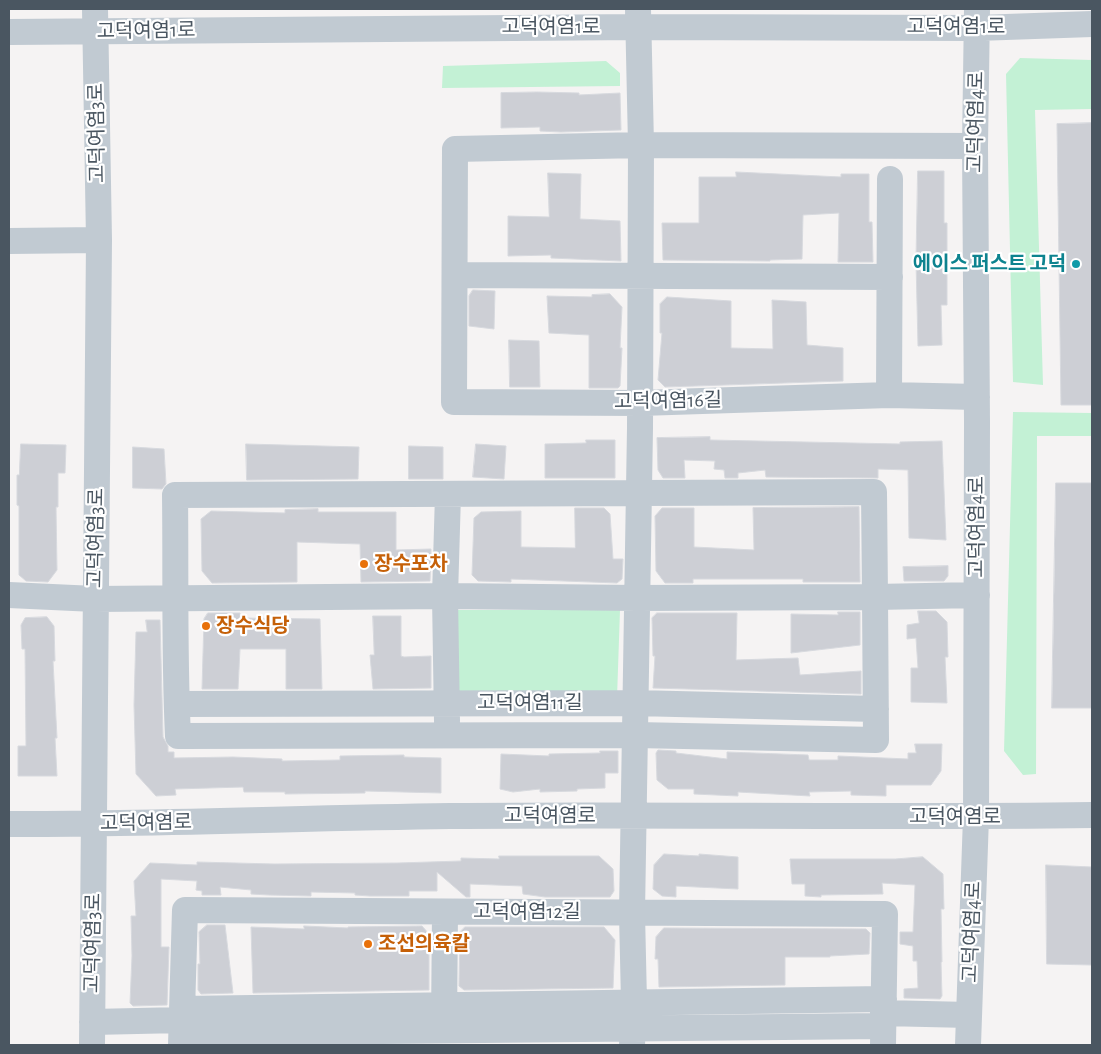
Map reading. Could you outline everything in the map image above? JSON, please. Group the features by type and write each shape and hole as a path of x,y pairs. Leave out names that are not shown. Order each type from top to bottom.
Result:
{"street":[{"path":"632,1037 634,1002 632,913 640,403 641,144 639,18"},
{"name":"고덕여염1로","path":"9,32 95,20 977,18 1092,24"},
{"name":"고덕여염4로","path":"968,1045 976,817 977,397 975,146 977,18"},
{"name":"고덕여염3로","path":"92,1034 99,240 95,20"},
{"name":"고덕여염16길","path":"975,146 641,144 455,148 454,402 640,403 889,395 977,397"},
{"path":"889,395 890,179"},
{"path":"9,241 99,240"},
{"path":"455,275 890,276"},
{"path":"874,492 876,740 636,735 178,736 175,495 639,493 874,492"},
{"path":"447,736 445,596 448,494"},
{"path":"9,595 95,599 977,595"},
{"name":"고덕여염11길","path":"177,704 636,703 876,709"},
{"name":"고덕여염로","path":"9,824 94,824 437,816 976,817 1092,815"},
{"name":"고덕여염12길","path":"182,1027 185,910 885,914 883,1021"},
{"path":"444,1027 445,912"},
{"path":"444,1027 634,1002 883,1021"},
{"path":"92,1034 182,1027 444,1027 632,1037 969,1015"}],"green space":[{"path":"1020,58 1092,60 1092,109 1035,110 1043,385 1013,382 1006,74"},
{"path":"606,61 620,73 620,86 442,88 443,66"},
{"path":"1013,412 1092,413 1092,436 1037,436 1036,774 1023,775 1004,751"},
{"path":"458,610 620,610 617,698 457,693"}],"building":[{"path":"501,93 579,93 579,95 620,93 621,130 561,132 540,131 540,127 501,128"},
{"name":"에이스 퍼스트 고덕","path":"1092,123 1092,405 1061,405 1057,124"},
{"path":"918,171 944,171 944,223 947,223 947,305 941,305 942,345 918,346 916,261"},
{"path":"736,172 841,177 841,174 869,174 869,222 872,222 873,262 838,262 839,213 803,215 802,259 770,261 663,260 662,223 699,223 699,177 736,177"},
{"path":"548,173 581,174 580,219 620,221 621,261 551,258 551,255 508,256 508,216 549,217"},
{"path":"473,290 495,291 494,329 469,326 469,296"},
{"path":"610,294 622,307 620,386 618,388 589,388 589,335 549,333 547,296 592,297 592,295"},
{"path":"667,297 731,301 731,348 773,349 772,300 806,302 807,345 843,348 843,381 665,387 658,380 662,333 660,333 660,304"},
{"path":"509,340 539,341 540,387 510,387"},
{"path":"710,437 710,440 900,444 900,442 942,441 946,540 909,538 908,470 878,469 878,478 766,477 765,470 738,473 738,478 725,478 724,470 714,469 715,461 684,460 685,478 663,478 658,470 657,438"},
{"path":"586,440 615,440 615,478 545,478 545,444 586,443"},
{"path":"21,444 66,445 65,473 58,473 58,507 56,507 57,570 48,582 26,581 19,575 17,475 19,475"},
{"path":"246,444 359,447 358,479 247,480"},
{"path":"476,444 506,446 504,479 473,477"},
{"path":"409,446 443,447 443,479 409,479"},
{"path":"133,447 164,449 166,484 162,489 133,488"},
{"path":"1056,483 1092,483 1092,708 1052,708"},
{"path":"859,507 860,582 803,582 803,579 693,579 693,583 665,583 656,571 655,516 662,508 694,508 694,547 754,550 753,508"},
{"path":"575,508 604,508 610,514 613,559 623,559 622,579 617,583 511,579 511,582 478,581 472,575 474,518 481,512 521,511 521,547 575,548"},
{"path":"318,509 318,512 396,512 396,550 431,549 430,581 361,582 360,544 297,542 297,582 212,583 202,571 201,519 211,511 285,513 285,510"},
{"path":"948,566 948,576 944,581 904,581 903,567"},
{"path":"918,611 936,611 947,622 948,657 945,657 947,703 911,702 911,668 918,668 916,638 907,639 907,625 919,623"},
{"path":"838,612 860,612 860,645 791,653 791,614 838,615"},
{"path":"208,613 240,613 240,618 320,619 322,689 286,689 286,649 240,649 238,689 202,689 204,619"},
{"path":"657,613 737,613 736,660 798,658 800,675 861,671 861,694 653,688 655,656 653,656 652,618"},
{"path":"373,616 401,616 401,656 431,656 431,688 373,689 370,655 374,655"},
{"path":"47,617 54,626 55,661 53,661 57,776 18,776 18,746 26,746 25,649 22,649 21,625 25,618"},
{"path":"146,620 160,620 163,737 168,746 168,752 174,752 174,758 233,757 282,759 282,761 340,760 340,756 404,755 404,757 441,758 441,793 365,791 365,793 285,794 285,792 244,792 243,787 175,789 176,795 156,796 136,774 134,705 136,632 147,632"},
{"path":"915,744 942,744 941,771 931,785 886,785 886,796 851,795 851,791 809,792 810,796 738,792 738,796 694,794 694,789 668,789 657,780 656,753 658,750 727,759 727,752 808,755 809,760 838,760 838,756 908,759 908,753 916,753"},
{"path":"600,751 618,751 618,773 605,773 605,788 540,792 540,789 513,792 500,789 501,754 549,756 549,754 600,753"},
{"path":"664,854 738,857 738,889 676,886 676,897 662,896 653,889 654,865"},
{"path":"499,856 599,856 613,869 614,891 610,897 545,897 523,894 522,886 470,884 470,897 466,897 437,872 437,891 409,891 409,896 370,896 355,895 355,893 311,892 311,896 269,895 251,894 251,890 220,887 221,895 202,895 202,891 196,890 197,881 161,879 161,947 169,947 167,1005 133,1006 130,1003 131,916 136,916 134,881 150,863 197,865 197,862 274,864 398,863 461,861 461,858 499,859"},
{"path":"923,857 943,874 944,909 941,909 942,996 940,999 904,998 904,989 918,988 917,961 913,961 913,946 900,944 900,932 913,932 915,885 882,883 883,894 821,895 821,897 805,896 805,884 792,884 790,859 895,859"},
{"path":"1046,865 1092,867 1092,965 1047,964"},
{"path":"207,925 225,925 233,993 201,994 198,990 198,964 200,964 199,932"},
{"path":"304,926 348,928 422,926 429,934 429,990 253,993 251,927 304,929"},
{"path":"465,927 604,927 615,940 613,988 464,990 459,986 460,932"},
{"path":"664,928 866,929 870,933 869,954 830,957 785,957 785,985 659,987 658,959 655,959 656,937"}],"place":[{"name":"에이스 퍼스트 고덕","path":"1076,264"},
{"name":"장수포차","path":"364,564"},
{"name":"장수식당","path":"206,626"},
{"name":"조선의육칼","path":"368,944"}]}
